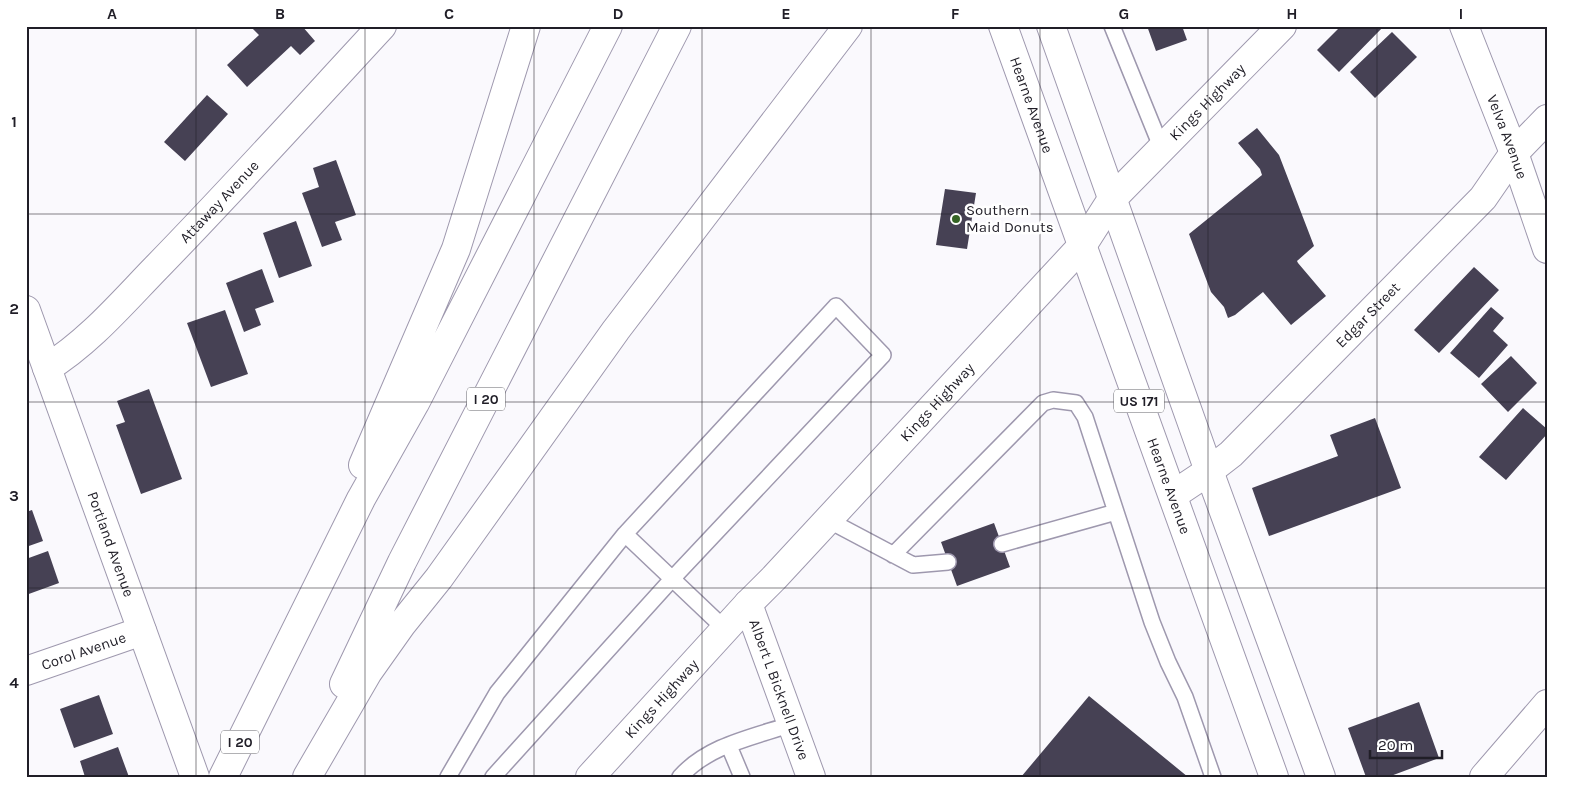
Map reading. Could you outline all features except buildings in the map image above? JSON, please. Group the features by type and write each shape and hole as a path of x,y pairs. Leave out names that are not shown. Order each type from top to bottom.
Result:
{"main road":[{"name":"Attaway Avenue","path":"47,368 64,358 96,329 174,250 382,26"},
{"path":"257,707 456,249 526,26"},
{"name":"I 20","path":"223,777 361,499 415,404 608,26"},
{"name":"I 20","path":"305,777 346,678 402,562 677,26"},
{"path":"305,777 368,672 402,624 439,578 616,330 848,26"},
{"name":"Hearne Avenue","path":"1003,26 1274,777"},
{"name":"US 171","path":"1051,26 1209,471 1321,777"},
{"name":"Kings Highway","path":"590,777 748,604 1082,246 1112,199 1282,26"},
{"name":"Velva Avenue","path":"1464,26 1514,153 1547,249"},
{"name":"Edgar Street","path":"1173,495 1231,454 1483,198 1514,153 1547,119"},
{"name":"Portland Avenue","path":"26,310 195,777"},
{"path":"1212,604 1252,588"},
{"name":"Albert L Bicknell Drive","path":"748,604 811,777"},
{"name":"Corol Avenue","path":"26,672 142,631"},
{"path":"1484,777 1547,704"}],"lane":[{"path":"1112,26 1162,149"},
{"path":"448,777 497,693 625,534 836,306 884,355 673,578 493,777"},
{"path":"893,555 1043,403 1053,400 1076,403 1085,416 1152,622 1185,697 1213,777"},
{"path":"1002,544 1116,512"},
{"path":"828,520 913,566 948,562"},
{"path":"625,534 673,578 725,630"},
{"path":"680,777 689,766 715,750 792,724"},
{"path":"729,746 742,777"}],"place":[{"name":"Southern Maid Donuts","path":"956,219"}]}
